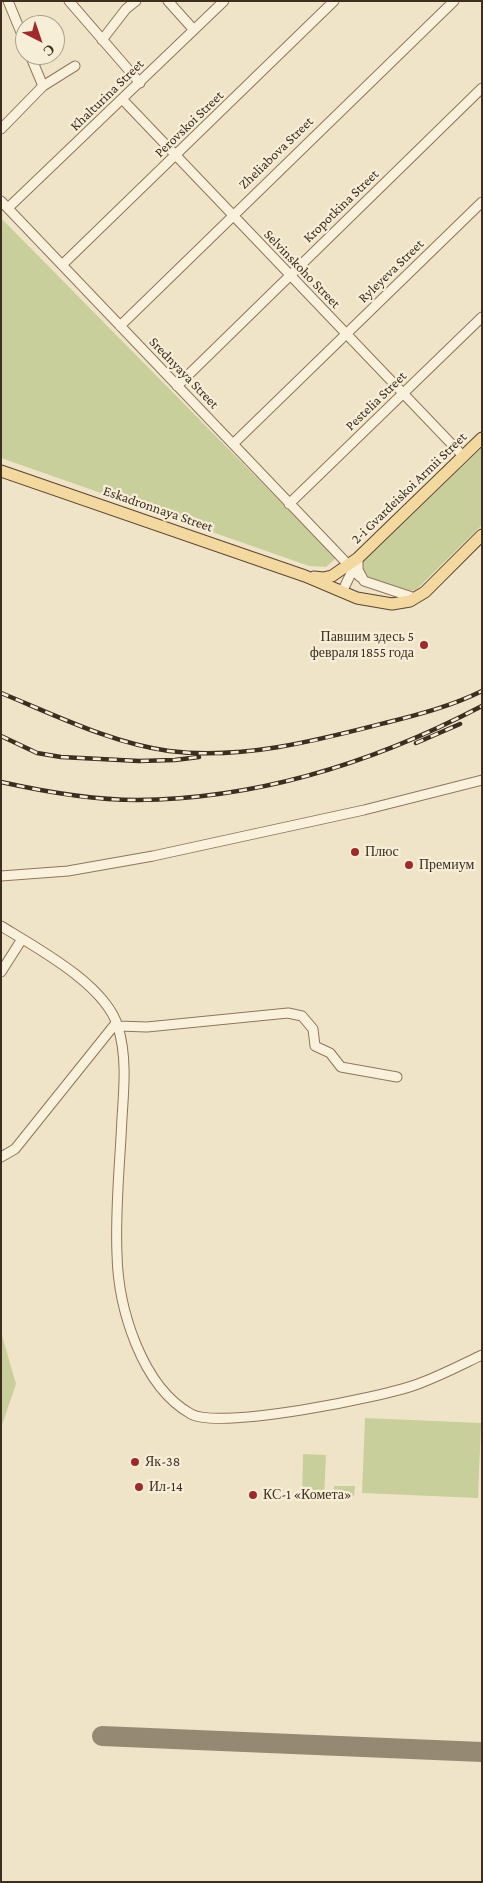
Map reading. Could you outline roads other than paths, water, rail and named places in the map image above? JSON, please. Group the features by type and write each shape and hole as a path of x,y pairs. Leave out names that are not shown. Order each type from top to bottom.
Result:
{"main road":[{"name":"2-i Gvardeiskoi Armii Street","path":"305,576 324,578 353,571 358,558 482,438"},
{"name":"Eskadronnaya Street","path":"1,471 305,576"},
{"path":"305,576 357,598 392,604 415,598 424,592 482,535"}],"street":[{"path":"8,1 15,18"},
{"path":"69,1 140,83"},
{"path":"119,1 126,9"},
{"path":"102,40 126,9 136,1"},
{"path":"168,1 194,30"},
{"name":"Khalturina Street","path":"8,208 123,100 224,1"},
{"name":"Perovskoi Street","path":"62,265 334,1"},
{"name":"Zheliabova Street","path":"120,326 454,1"},
{"path":"35,65 44,86"},
{"path":"1,129 44,86 75,66"},
{"name":"Kropotkina Street","path":"176,386 482,88"},
{"name":"Selvinskoho Street","path":"123,100 463,456"},
{"name":"Srednyaya Street","path":"1,201 353,571"},
{"name":"Ryleyeva Street","path":"233,444 482,202"},
{"name":"Pestelia Street","path":"289,504 482,317"},
{"path":"342,592 358,558"},
{"path":"353,571 397,594 415,598"},
{"path":"1,876 68,871 153,856 364,810 482,780"},
{"path":"1,926 64,964 106,1005 117,1024 124,1077 117,1252 119,1289 127,1319 144,1362 164,1390 178,1403 192,1415 214,1419 271,1416 388,1393 418,1385 482,1355"},
{"path":"1,972 22,938"},
{"path":"117,1024 147,1027 288,1014 302,1016 313,1029 315,1046 330,1053 341,1067 397,1077"},
{"path":"1,1157 14,1149 117,1024"}],"railway":[{"path":"1,693 126,742 169,751 224,753 278,747 359,730 447,706 482,691"},
{"path":"1,782 69,795 120,800 182,798 227,793 272,785 358,760 400,744 482,706"},
{"path":"416,743 460,724"},
{"path":"1,736 37,753 61,757 139,761 199,757"}],"place":[{"name":"Павшим здесь 5 февраля 1855 года","path":"424,645"},
{"name":"Плюс","path":"355,852"},
{"name":"Премиум","path":"409,865"},
{"name":"Як-38","path":"135,1462"},
{"name":"Ил-14","path":"139,1487"},
{"name":"КС-1 «Комета»","path":"253,1495"}]}
